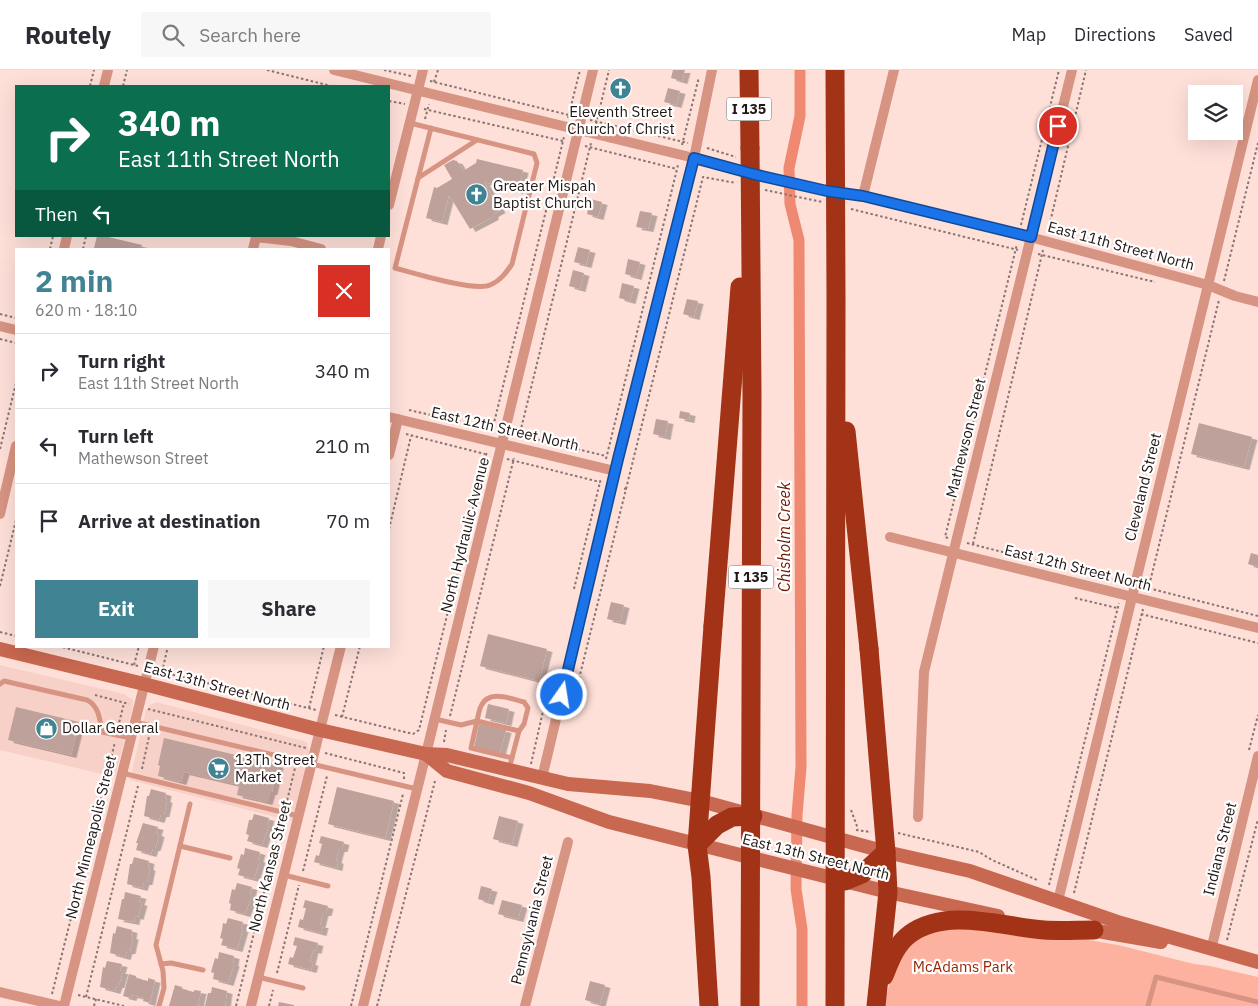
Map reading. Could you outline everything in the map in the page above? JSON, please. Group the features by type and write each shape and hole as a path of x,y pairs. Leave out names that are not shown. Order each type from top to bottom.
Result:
{"highway":[{"name":"I 135","path":"749,70 752,394 750,1006"},
{"path":"835,70 835,1006"},
{"path":"709,1006 701,877 697,845 750,148"},
{"path":"836,298 841,393 870,649 886,852 888,892 876,999"},
{"path":"697,845 717,825 732,817 754,816"},
{"path":"845,881 862,874 886,852"},
{"path":"876,999 896,948 910,934 932,924 959,920 1045,930 1094,930"}],"main road":[{"name":"East 13th Street North","path":"0,649 320,730 426,754 447,754 511,763 543,773 568,784 650,791 701,801 886,852 970,871 1059,895 1120,923 1212,943 1258,962"},
{"name":"East 13th Street North","path":"426,754 448,771 529,793 609,822 888,892 1000,916 1049,925 1094,930 1130,938 1212,943"}],"street":[{"path":"104,85 108,70"},
{"name":"East 11th Street North","path":"334,70 753,174 827,191 863,196 1031,237 1208,285 1235,296 1258,302"},
{"path":"390,201 423,70"},
{"name":"North Hydraulic Avenue","path":"363,1006 593,70"},
{"path":"543,773 615,471 691,173 712,70"},
{"path":"863,196 894,70"},
{"name":"Mathewson Street","path":"918,818 924,672 1072,70"},
{"name":"Cleveland Street","path":"1059,895 1258,80"},
{"path":"256,237 291,241 317,248"},
{"path":"0,326 15,330"},
{"path":"390,446 393,418"},
{"name":"East 12th Street North","path":"393,418 615,471"},
{"path":"0,514 15,450"},
{"name":"East 12th Street North","path":"890,537 1258,628"},
{"name":"North Minneapolis Street","path":"64,1006 153,648"},
{"name":"North Kansas Street","path":"251,1006 340,648"},
{"name":"Indiana Street","path":"1212,943 1258,756"},
{"name":"Pennsylvania Street","path":"525,1006 568,842"},
{"path":"0,992 60,1006"}],"lane":[{"path":"410,123 430,128 477,140 534,154 537,163 512,264 503,276 488,286 470,286 395,268 430,128"},
{"path":"418,178 477,140"},
{"path":"0,684 4,681 92,703 98,713 102,732 131,738"},
{"path":"495,696 510,699 524,702 527,705 524,724 519,731 511,763 471,748 481,705 489,697 495,696"},
{"path":"435,719 462,725 477,722 519,731"},
{"path":"135,722 417,789"},
{"path":"122,773 298,816"},
{"path":"159,1006 164,988 156,945 190,804"},
{"path":"180,846 230,858"},
{"path":"284,875 328,886"},
{"path":"161,964 171,963 203,970"},
{"path":"258,977 303,988"},
{"path":"1148,1006 1156,977 1258,1002"}],"path":[{"path":"90,85 94,70"},
{"path":"123,85 127,70"},
{"path":"267,70 327,85"},
{"path":"66,648 413,734 419,730 580,70"},
{"path":"452,744 443,742 609,70"},
{"path":"406,434 600,482 701,70"},
{"path":"1059,70 945,537 1258,616"},
{"path":"973,544 1086,70"},
{"path":"390,101 563,141 703,177 740,184"},
{"path":"1049,885 1059,895 1074,894 1258,143"},
{"path":"626,489 703,177"},
{"path":"758,188 813,200"},
{"path":"0,314 15,318"},
{"path":"0,339 15,342"},
{"path":"0,449 15,388"},
{"path":"411,410 633,462"},
{"path":"390,525 412,436"},
{"path":"0,586 15,524"},
{"path":"1075,598 1258,643"},
{"path":"0,632 15,636"},
{"path":"134,665 138,648"},
{"path":"162,672 168,648"},
{"path":"309,708 324,648"},
{"path":"342,716 359,648"},
{"path":"88,694 404,772 403,796 351,1006"},
{"path":"530,766 546,698"},
{"path":"49,1004 124,703"},
{"path":"86,997 155,710"},
{"path":"236,1006 300,747"},
{"path":"511,763 530,766 543,773"},
{"path":"378,1006 435,781"},
{"path":"1212,943 1227,941 1258,819"},
{"path":"928,841 979,852 992,860 1040,881"},
{"path":"53,989 124,1006"},
{"path":"94,1006 96,999"}],"shaded area":[{"path":"0,665 124,694 133,700 115,777 0,750"},
{"path":"156,702 307,742 309,751 292,821 130,780 146,710"}],"green space":[{"name":"McAdams Park","path":"958,927 1083,939 1118,945 1194,964 1258,977 1258,1006 884,1006 894,965 917,937"}],"building":[{"path":"673,70 685,70 682,81 671,78"},
{"path":"668,88 680,91 676,105 664,102"},
{"path":"477,159 523,170 518,191 484,182 500,210 493,214 493,217 470,229 449,195 442,222 426,218 434,187 437,188 452,179 444,165 453,160 457,161 463,171 476,163"},
{"path":"590,199 602,202 598,217 587,214"},
{"path":"640,211 652,213 648,229 636,227"},
{"path":"97,237 108,237 142,245 141,248 94,248"},
{"path":"578,247 590,250 586,265 574,262"},
{"path":"628,259 640,262 636,277 625,274"},
{"path":"573,270 584,273 580,289 569,286"},
{"path":"622,283 634,286 630,301 619,298"},
{"path":"687,299 698,301 694,317 683,314"},
{"path":"680,411 690,413 689,420 679,418"},
{"path":"656,419 668,421 665,437 653,434"},
{"path":"1199,423 1252,437 1244,467 1191,454"},
{"path":"1251,553 1258,555 1258,567 1248,564"},
{"path":"611,602 624,605 620,622 607,619"},
{"path":"488,634 547,649 539,681 480,666"},
{"path":"488,704 509,709 506,723 485,718"},
{"path":"16,707 79,722 71,755 8,740"},
{"path":"479,724 506,730 500,753 474,748"},
{"path":"164,738 278,765 272,792 270,792 267,802 237,795 239,785 184,772 181,782 158,776 160,766 158,765"},
{"path":"337,787 394,801 385,838 328,824"},
{"path":"151,789 166,793 165,799 167,800 164,814 161,814 159,820 144,816 147,796 149,796"},
{"path":"254,814 269,818 267,825 269,825 262,845 247,841 249,835 246,834 249,820 252,820"},
{"path":"499,816 518,821 512,844 493,839"},
{"path":"143,823 158,827 156,833 159,834 157,842 151,854 136,850 138,843 136,843"},
{"path":"321,836 344,842 342,849 339,849 336,860 338,861 337,868 314,862 316,855 319,856 322,844 319,843"},
{"path":"245,848 260,852 258,859 260,860 254,879 238,875 240,869 237,868 241,854 244,855"},
{"path":"134,857 149,861 148,867 150,868 147,882 144,882 142,888 127,884 130,864 132,864"},
{"path":"237,883 252,887 250,894 252,895 245,914 230,910 231,904 229,903 232,889 235,890"},
{"path":"481,886 492,889 488,902 478,899"},
{"path":"125,892 141,896 139,902 142,903 138,917 135,916 134,922 118,919"},
{"path":"305,900 328,906 326,913 323,913 320,925 323,925 321,933 298,927 300,919 303,920 306,908 303,908"},
{"path":"502,900 522,905 518,919 498,914"},
{"path":"228,918 243,922 241,929 243,929 237,949 221,945 223,939 220,938 223,923 226,924"},
{"path":"117,926 132,930 131,936 133,937 130,951 127,951 125,957 110,953 113,933 115,934"},
{"path":"295,937 318,943 316,951 313,950 310,962 313,963 311,970 288,964 290,957 293,958 297,946 293,945"},
{"path":"219,952 234,956 234,964 228,983 213,979 214,973 211,972 215,958 218,959"},
{"path":"107,961 122,964 120,971 123,971 115,991 100,987 103,967 105,968"},
{"path":"129,974 148,981 148,978 155,980 150,1003 143,1001 144,998 132,995 131,998 123,996"},
{"path":"590,981 605,985 600,1004 585,1000"},
{"path":"175,985 194,992 194,990 201,991 198,1006 169,1006"},
{"path":"212,987 227,991 225,1006 205,1006 208,993 211,993"},
{"path":"279,1002 294,1005 294,1006 278,1006"}],"waterway":[{"name":"Chisholm Creek","path":"800,70 800,116 789,168 790,204 799,240 801,767 797,815 796,889 802,929 802,1006"}],"place":[{"name":"Eleventh Street Church of Christ","path":"621,89"},
{"name":"Greater Mispah Baptist Church","path":"477,195"},
{"name":"Dollar General","path":"46,728"},
{"name":"13Th Street Market","path":"219,769"}],"route":[{"path":"562,695 618,459 694,158 753,174 827,191 863,196 1031,237 1058,126"}]}
